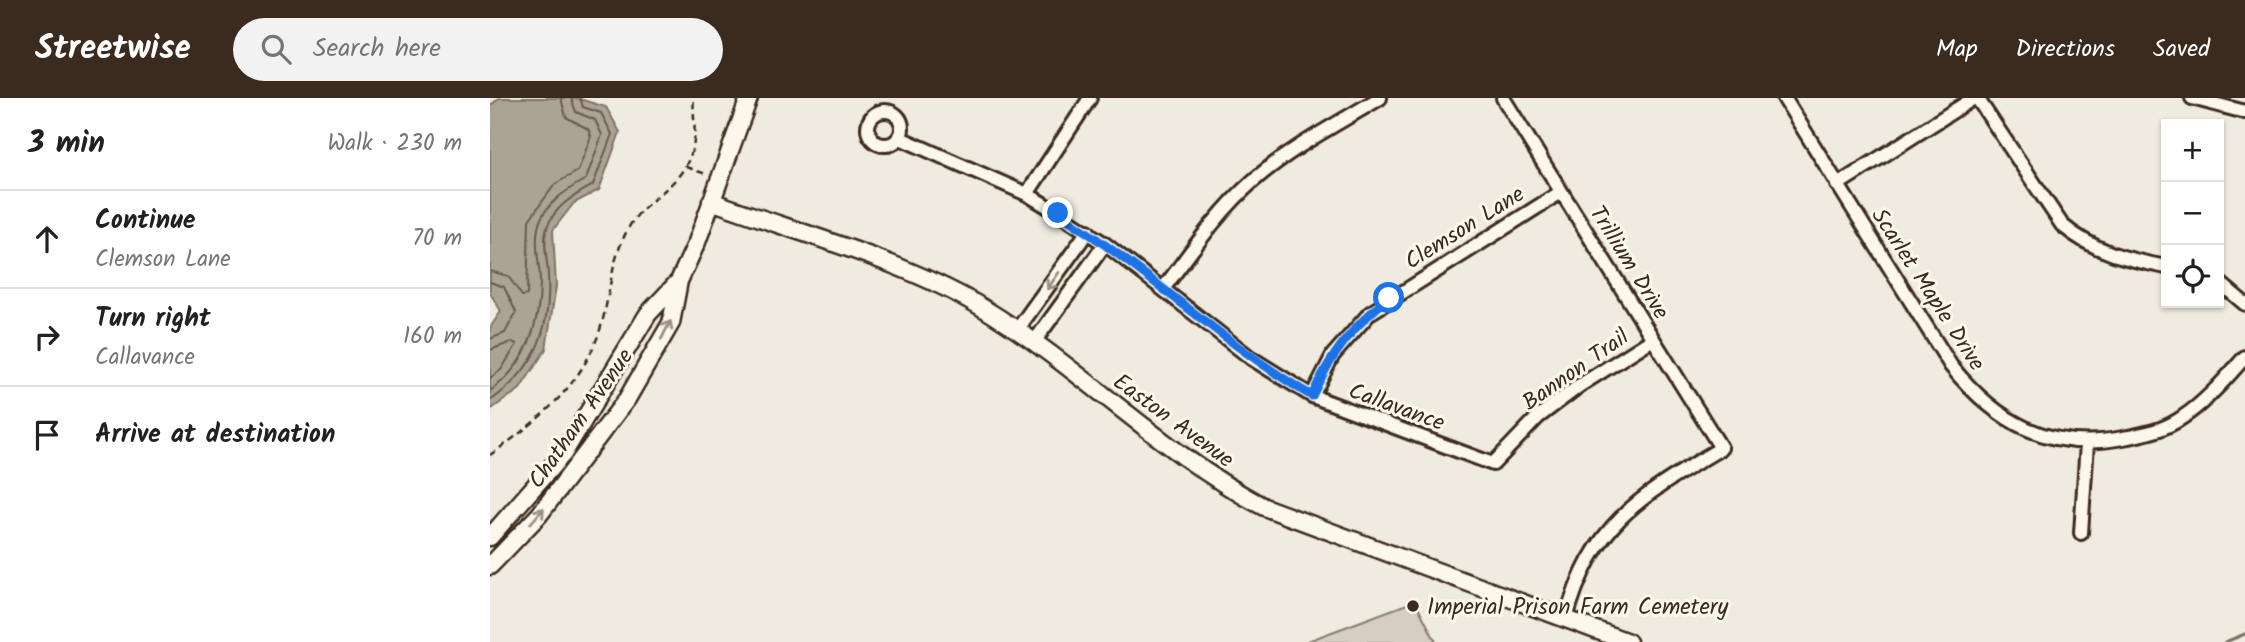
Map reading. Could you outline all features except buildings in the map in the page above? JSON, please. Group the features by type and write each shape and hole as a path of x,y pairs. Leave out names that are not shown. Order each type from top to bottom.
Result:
{"street":[{"name":"Chatham Avenue","path":"490,566 539,515 627,399 671,323 679,281 749,98"},
{"path":"1027,194 1090,98"},
{"path":"1163,289 1224,210 1253,181 1282,158 1380,98"},
{"name":"Trillium Drive","path":"1503,98 1721,448 1658,486 1627,509 1605,534 1573,592 1566,619"},
{"name":"Scarlet Maple Drive","path":"1784,98 1944,355 1971,391 1996,412 2023,428 2043,435 2087,443 2151,433 2182,418 2202,402 2245,358"},
{"path":"1837,185 1975,98 2062,225 2077,237 2114,257 2161,266"},
{"path":"2192,98 2245,112"},
{"name":"Callavance","path":"900,138 1027,194 1088,231 1251,358 1312,396 1493,464"},
{"name":"Clemson Lane","path":"1312,396 1333,355 1370,313 1562,192"},
{"name":"Easton Avenue","path":"711,201 932,280 1017,330 1179,456 1217,482 1264,507 1628,642"},
{"path":"1017,330 1088,231"},
{"path":"1034,342 1105,244"},
{"name":"Chatham Avenue","path":"490,537 563,454 648,314 679,281"},
{"path":"2224,286 2245,304"},
{"name":"Bannon Trail","path":"1493,464 1538,418 1579,386 1653,339"},
{"path":"2081,533 2087,443"}],"path":[{"path":"490,454 535,422 575,380 597,337 609,280 629,227 678,179 686,167 694,144 694,98"},
{"path":"686,167 720,178"}],"shaded area":[{"path":"1415,601 1436,642 1305,642"}],"water":[{"path":"499,98 576,98 606,107 620,132 599,190 574,203 553,230 556,286 546,349 520,389 490,410 490,328 501,311 490,293 490,106"}],"waterway":[{"path":"2225,642 2245,634"}],"place":[{"name":"Imperial Prison Farm Cemetery","path":"1413,606"}],"route":[{"path":"1058,213 1088,231 1251,358 1312,396 1333,355 1351,331 1389,298"}]}
